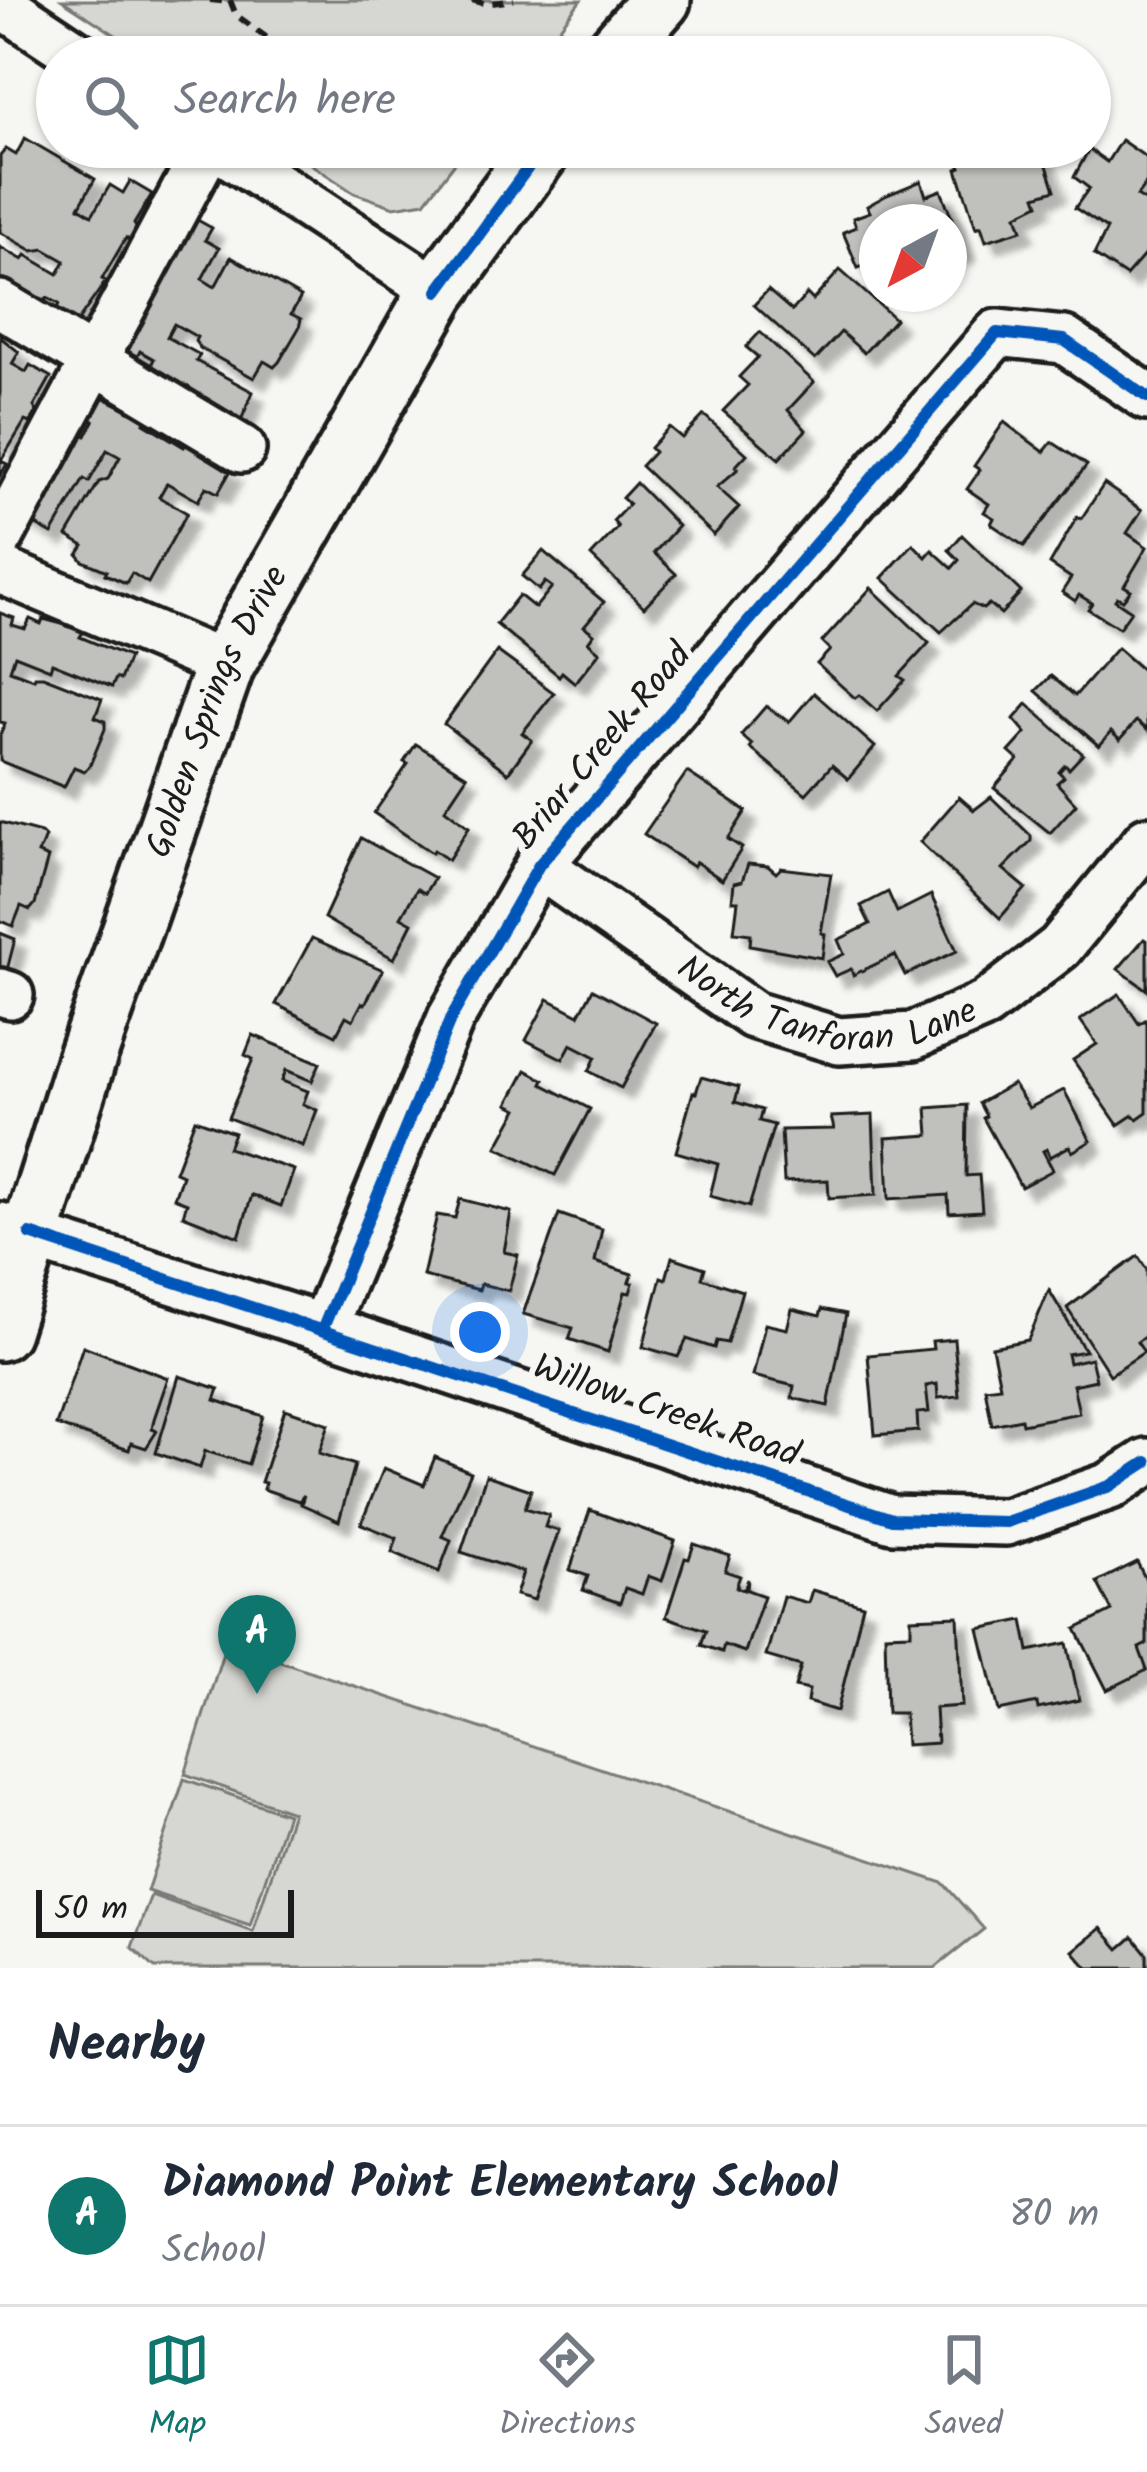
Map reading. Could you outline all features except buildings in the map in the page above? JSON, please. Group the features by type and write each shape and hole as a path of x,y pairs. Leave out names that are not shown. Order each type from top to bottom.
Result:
{"main road":[{"path":"629,36 661,0"},
{"name":"Golden Springs Drive","path":"0,1331 15,1230 86,1060 225,665 438,291 528,168"}],"street":[{"path":"0,3 50,36"},
{"path":"0,537 197,168"},
{"path":"250,168 438,291"},
{"path":"0,304 242,449"},
{"name":"Briar Creek Road","path":"323,1328 451,1018 539,865 997,333 1064,340 1147,397"},
{"path":"0,570 225,665"},
{"name":"North Tanforan Lane","path":"539,865 754,1015 839,1041 913,1036 985,1005 1060,946 1147,841"},
{"name":"Willow Creek Road","path":"15,1230 892,1519 1006,1522 1110,1486 1147,1462"}],"path":[{"path":"210,0 230,1 236,16 264,36"},
{"path":"472,0 486,4 514,0"}],"shaded area":[{"path":"62,0 581,0 553,36 117,36"},
{"path":"316,168 451,168 425,202 394,207 354,193"},
{"path":"226,1643 943,1883 984,1929 935,1968 155,1968 132,1947 151,1895 253,1931 292,1812 185,1774"},
{"path":"184,1779 287,1814 250,1925 147,1891"}],"cycle path":[{"path":"438,291 528,168"},
{"path":"323,1328 451,1018 539,865 997,333 1064,340 1147,397"},
{"path":"30,1234 892,1519 1006,1522 1110,1486 1147,1462"}],"place":[{"name":"Diamond Point Elementary School","path":"257,1694"}]}
